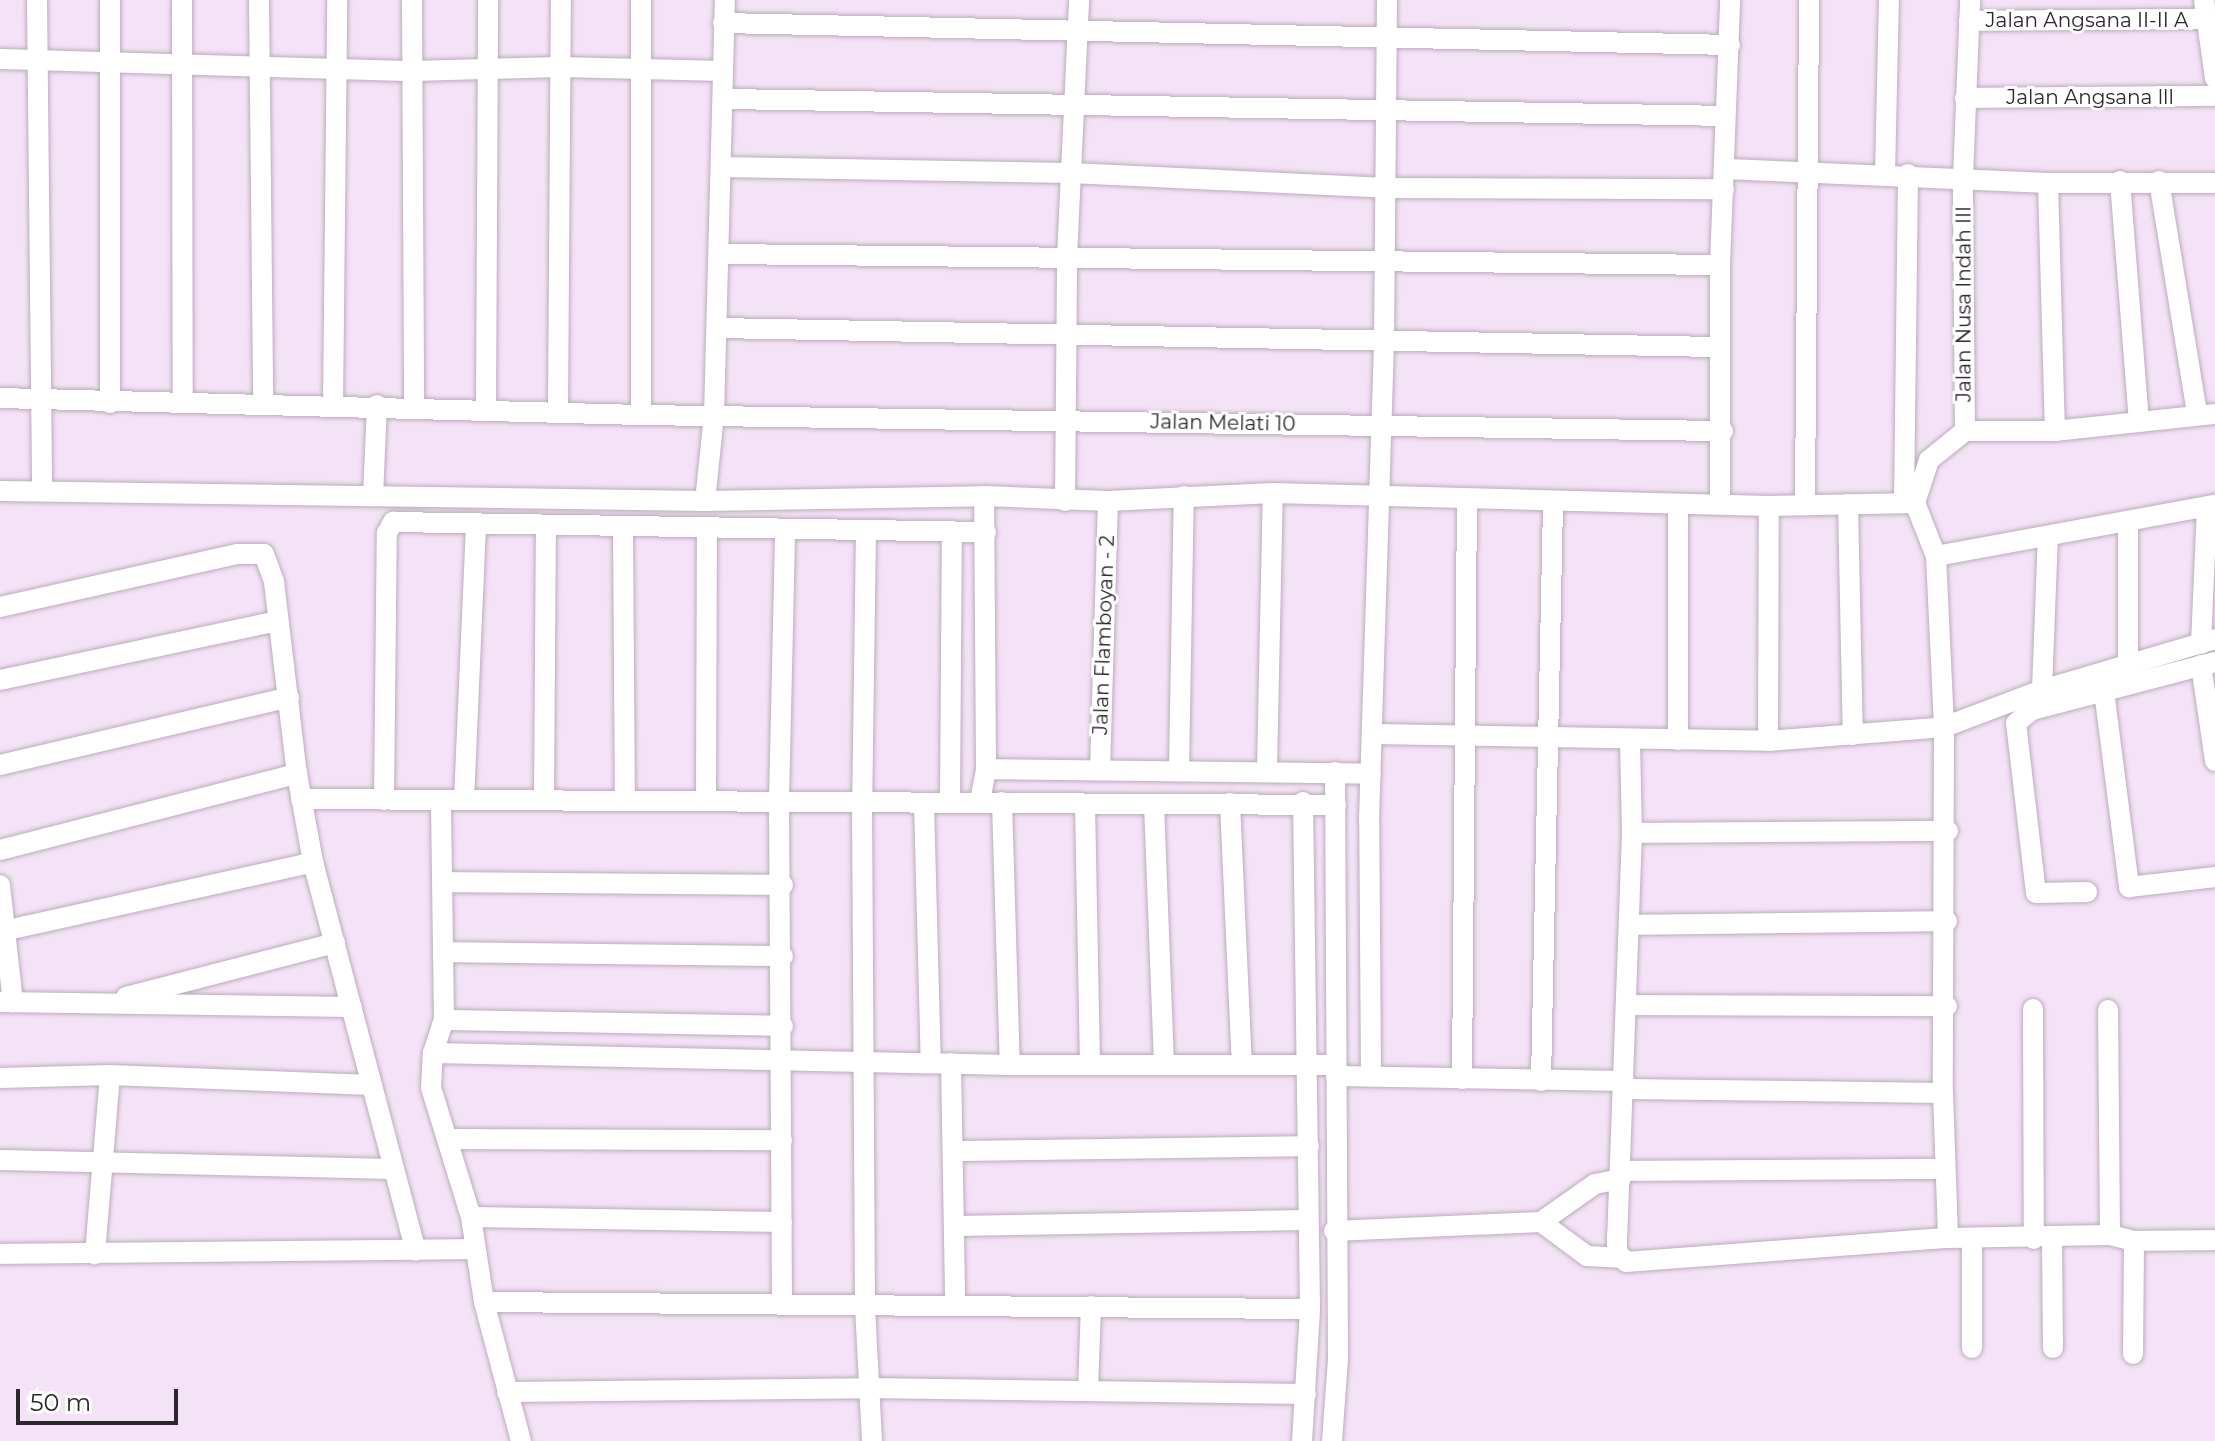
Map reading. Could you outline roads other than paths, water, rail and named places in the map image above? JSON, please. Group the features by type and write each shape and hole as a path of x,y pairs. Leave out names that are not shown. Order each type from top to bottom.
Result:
{"street":[{"path":"37,0 38,400 42,491"},
{"path":"110,0 110,403"},
{"path":"182,0 183,401"},
{"path":"259,0 263,404"},
{"path":"333,406 337,0"},
{"path":"412,0 414,407"},
{"path":"486,407 488,0"},
{"path":"558,411 561,0"},
{"path":"641,0 641,415"},
{"path":"705,501 714,416 721,167 726,99 723,71 725,0"},
{"path":"1065,501 1067,257 1079,0"},
{"path":"1371,1075 1369,850 1375,734 1376,497 1384,343 1387,0"},
{"path":"1720,504 1723,431 1719,347 1720,265 1726,179 1725,116 1730,0"},
{"path":"1805,503 1809,0"},
{"path":"1885,173 1889,0"},
{"name":"Jalan Nusa Indah III","path":"1965,431 1963,178 1970,0"},
{"path":"2205,10 2215,78"},
{"name":"Jalan Angsana II-II A","path":"1969,21 2205,10"},
{"path":"723,23 1730,45"},
{"path":"0,59 414,71 561,67 723,71"},
{"name":"Jalan Angsana lll","path":"1965,98 2215,96"},
{"path":"726,99 1075,108 1725,116"},
{"path":"721,167 1071,173 1387,188 1726,179 1807,169 2048,183 2215,183"},
{"path":"1908,174 1910,503 1936,556 1948,831 1943,1093 1948,1238"},
{"path":"2120,181 2139,421"},
{"path":"1910,503 1929,460 1965,431 2055,431 2206,414 2159,181"},
{"path":"2048,183 2055,431"},
{"path":"720,254 1720,265"},
{"path":"717,328 1719,347"},
{"name":"Jalan Melati 10","path":"0,398 110,403 183,401 486,407 641,415 1723,431"},
{"path":"373,496 377,405"},
{"path":"0,491 705,501 984,496 1108,501 1273,493 1769,506 1910,503"},
{"path":"1267,770 1273,493"},
{"path":"980,801 986,769 984,496"},
{"path":"1179,770 1184,496"},
{"path":"1462,1079 1467,499"},
{"name":"Jalan Flamboyan - 2","path":"1100,770 1108,501"},
{"path":"1541,1081 1553,501"},
{"path":"1678,504 1678,740"},
{"path":"1848,504 1853,735"},
{"path":"1375,734 1768,741 1944,727 2042,690 2128,668 2208,642 2211,505 1936,556"},
{"path":"1768,741 1769,506"},
{"path":"2128,521 2128,668"},
{"path":"384,800 388,526 403,522 785,531 986,532"},
{"path":"464,800 476,525"},
{"path":"544,800 546,526"},
{"path":"623,527 625,801"},
{"path":"706,801 707,529"},
{"path":"866,530 862,801 866,1062 865,1307 872,1441"},
{"path":"782,1304 783,885 779,801 785,531"},
{"path":"950,801 952,532"},
{"path":"2042,690 2048,537"},
{"path":"0,607 237,554 264,554 278,621 297,774 313,862 416,1251"},
{"path":"0,680 278,621"},
{"path":"2087,892 2036,893 2016,723 2032,710 2208,663 2215,761"},
{"path":"2104,691 2129,886 2215,877"},
{"path":"0,765 289,697"},
{"path":"1620,1258 1632,833 1630,740"},
{"path":"986,769 1267,770 1371,774"},
{"path":"1332,1441 1338,1359 1334,1253 1335,772"},
{"path":"0,850 297,774"},
{"path":"301,799 1085,804 1303,802 1336,805"},
{"path":"441,800 444,1020 433,1053 431,1088 471,1217 484,1302 521,1441"},
{"path":"1002,802 1010,1065"},
{"path":"1302,1441 1310,1309 1306,1220 1309,1146 1303,802"},
{"path":"924,803 941,1063 953,1151 955,1304"},
{"path":"1230,803 1242,1065"},
{"path":"1085,804 1090,1065"},
{"path":"1154,804 1164,1065"},
{"path":"1632,833 1948,831"},
{"path":"1336,850 1369,850"},
{"path":"3,931 313,862"},
{"path":"443,882 783,885"},
{"path":"1,892 7,1002 352,1007"},
{"path":"1629,925 1947,921"},
{"path":"98,1004 335,943"},
{"path":"443,952 783,956"},
{"path":"1627,1005 1947,1006"},
{"path":"2033,1009 2043,1238 2053,1348"},
{"path":"2108,1010 2110,1235"},
{"path":"444,1020 783,1026"},
{"path":"433,1053 1010,1065 1308,1065 1371,1075 1943,1093"},
{"path":"0,1078 110,1075 372,1085"},
{"path":"95,1254 110,1075"},
{"path":"447,1139 782,1140"},
{"path":"953,1151 1309,1146"},
{"path":"0,1160 101,1166 393,1169"},
{"path":"1334,1231 1541,1222 1587,1188 1621,1175 1945,1169"},
{"path":"471,1217 782,1222"},
{"path":"956,1226 1306,1220"},
{"path":"1541,1222 1587,1256 1620,1258 1633,1265 1948,1238 2110,1235 2134,1241 2215,1240"},
{"path":"1972,1238 1972,1348"},
{"path":"2133,1354 2134,1241"},
{"path":"0,1254 474,1249"},
{"path":"1307,1256 1334,1253"},
{"path":"484,1302 1310,1309"},
{"path":"1088,1391 1091,1306"},
{"path":"507,1392 868,1388 1306,1394"}]}
